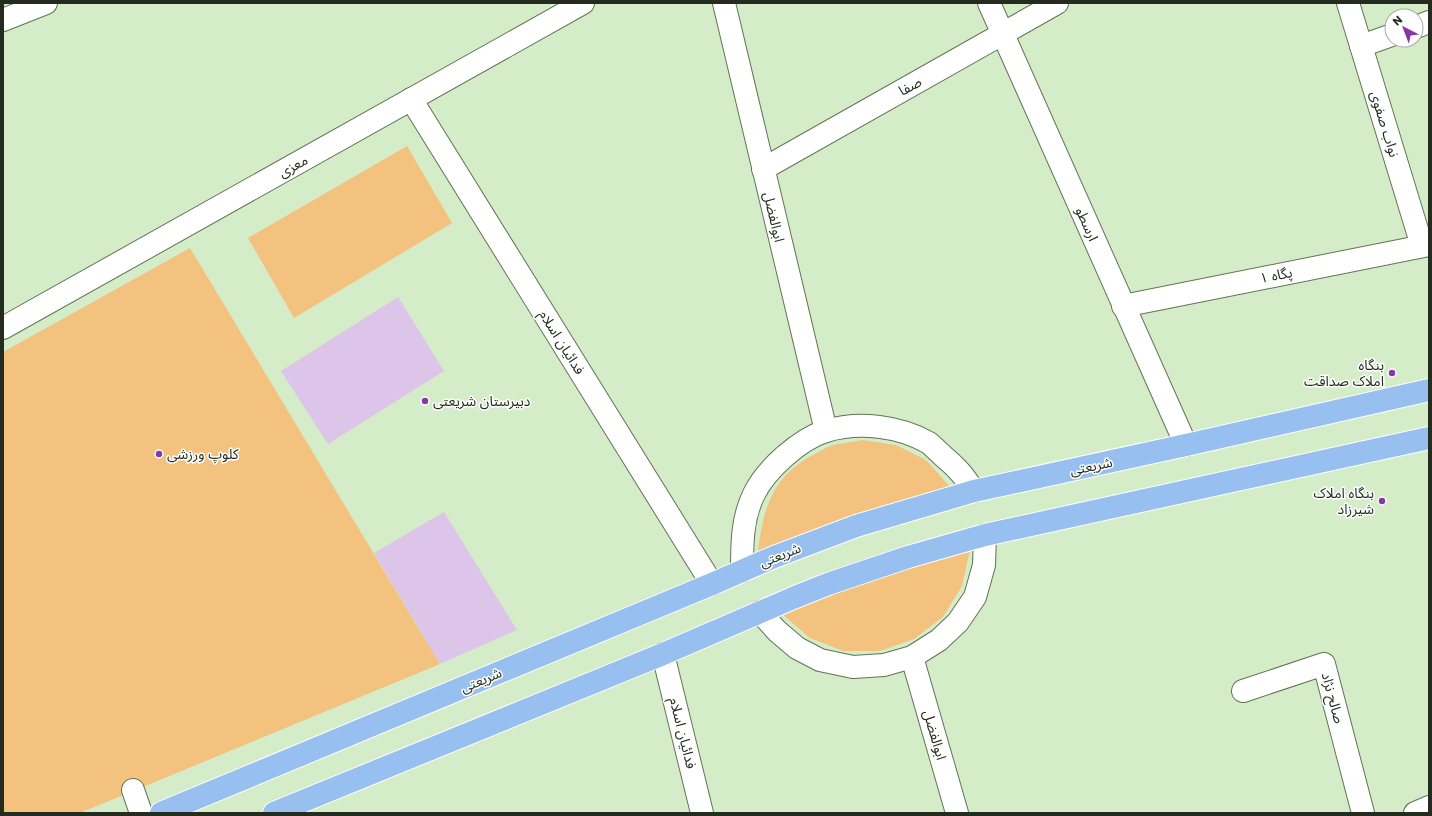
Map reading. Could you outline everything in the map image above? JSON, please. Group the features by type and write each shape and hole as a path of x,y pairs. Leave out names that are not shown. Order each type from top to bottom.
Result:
{"main road":[{"name":"شریعتی","path":"161,813 811,542 856,526 974,491 1186,446 1429,390"},
{"path":"274,813 663,654 760,612 869,570 908,557 985,535 1429,438"}],"street":[{"path":"3,20 46,3"},
{"name":"معزی","path":"3,328 583,3"},
{"name":"ابوالفضل","path":"724,3 826,431"},
{"name":"ارسطو","path":"989,3 1186,446"},
{"name":"صفا","path":"763,169 1057,3"},
{"name":"نواب صفوی","path":"1348,3 1425,245"},
{"path":"1361,46 1384,38"},
{"name":"فدائیان اسلام","path":"411,99 712,584"},
{"name":"پگاه ۱","path":"1124,306 1425,245"},
{"path":"742,571 742,540 745,518 754,493 769,472 783,457 803,442 826,431 851,427 880,427 906,432 930,444 958,469 974,491"},
{"path":"760,612 777,631 792,644 820,660 853,667 884,665 912,658 939,640 958,622 974,597 984,565 985,535"},
{"name":"فدائیان اسلام","path":"663,654 702,813"},
{"name":"ابوالفضل","path":"912,658 957,813"},
{"name":"صالح نژاد","path":"1244,691 1324,664 1363,813"},
{"path":"133,790 141,813"},
{"path":"1415,813 1429,808"}],"shaded area":[{"path":"407,146 452,223 294,318 248,238"},
{"name":"کلوپ ورزشی","path":"190,248 440,664 80,813 3,813 3,352"},
{"path":"863,440 896,445 926,460 951,488 852,516 758,551 760,535 767,507 779,483 788,473 799,463 828,447"},
{"path":"970,550 962,586 943,617 914,639 880,651 843,651 810,638 782,614 874,579"}],"building":[{"path":"398,297 444,371 328,444 281,371"},
{"path":"444,512 517,630 440,664 374,553"}],"place":[{"name":"بنگاه املاک صداقت","path":"1392,373"},
{"name":"دبیرستان شریعتی","path":"425,401"},
{"name":"کلوپ ورزشی","path":"159,454"},
{"name":"بنگاه املاک شیرزاد","path":"1382,501"}]}
